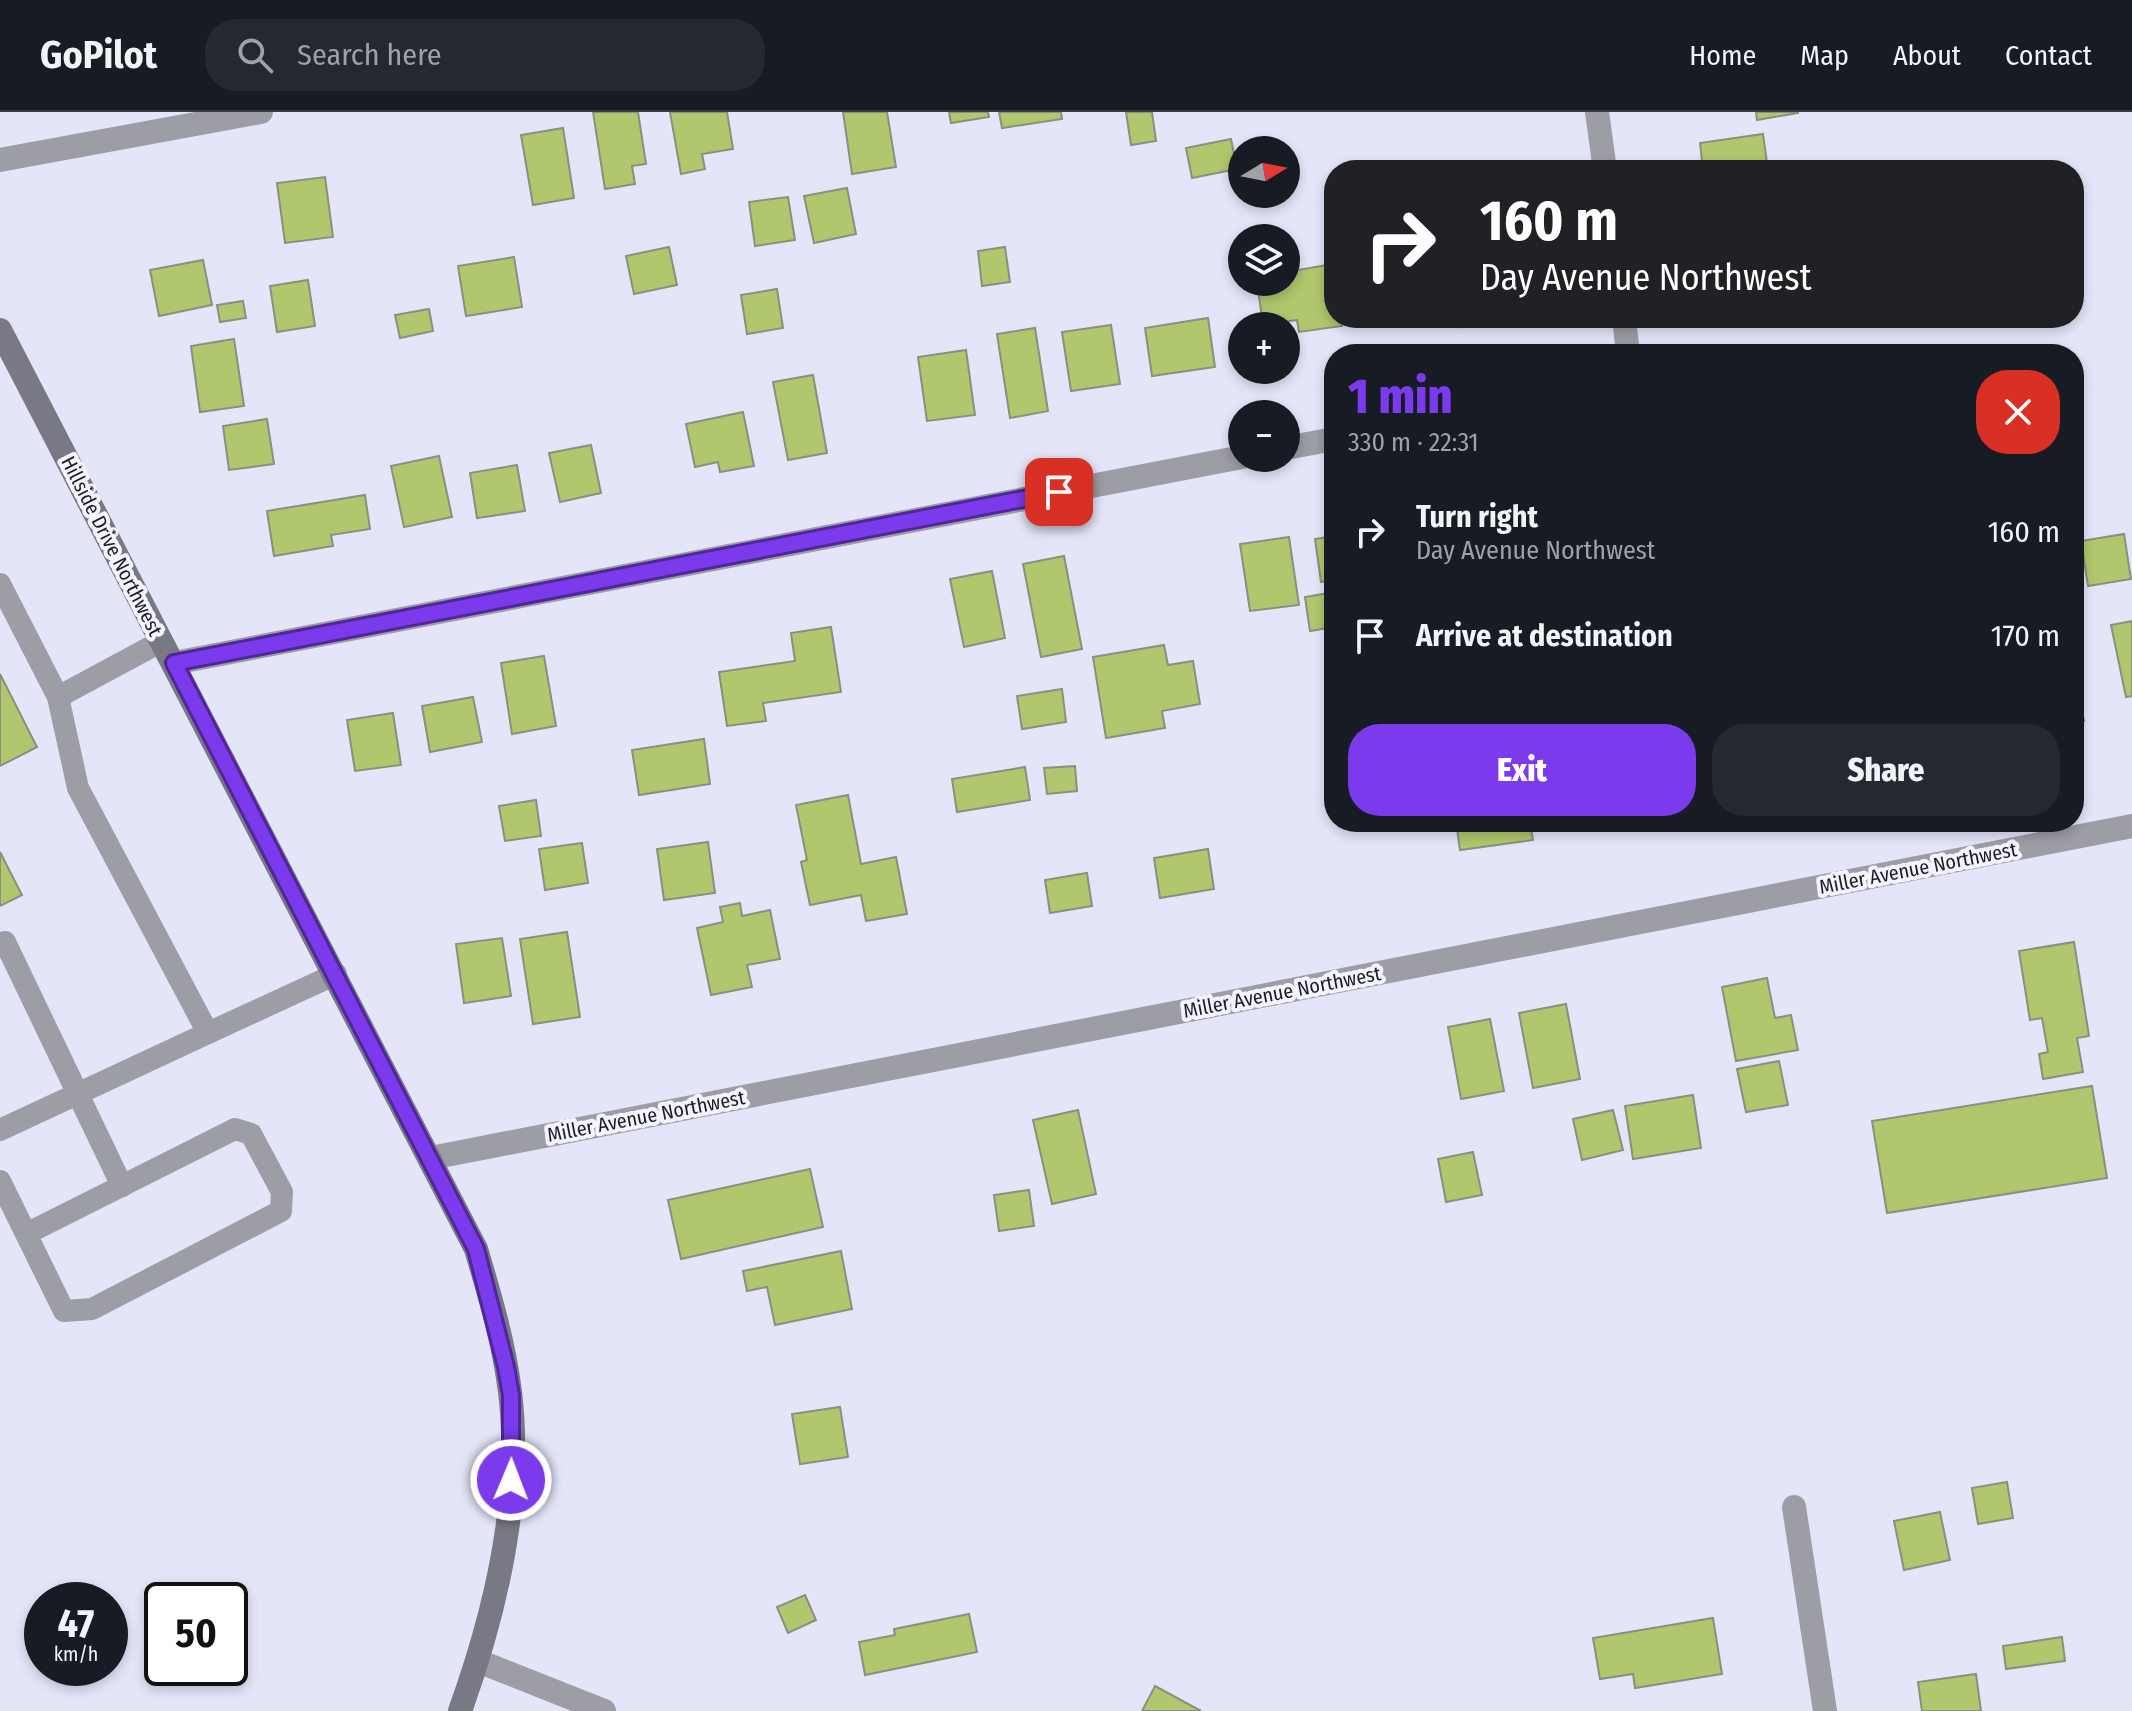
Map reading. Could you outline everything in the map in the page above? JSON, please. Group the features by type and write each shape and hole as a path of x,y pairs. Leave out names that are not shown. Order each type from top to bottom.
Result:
{"main road":[{"name":"Hillside Drive Northwest","path":"0,330 476,1249 502,1340 511,1395 510,1506 500,1576 478,1661 460,1711"}],"street":[{"path":"0,160 190,118 261,112"},
{"path":"1597,112 1604,160"},
{"path":"1300,445 1324,441"},
{"path":"174,663 1228,460"},
{"name":"Miller Avenue Northwest","path":"431,1158 2132,826"},
{"path":"1794,1507 1825,1711"},
{"path":"478,1661 604,1711"}],"lane":[{"path":"0,584 58,697 78,788 208,1033"},
{"path":"58,697 162,641"},
{"path":"5,942 122,1186"},
{"path":"0,1130 336,974"},
{"path":"0,1181 26,1234 64,1311 92,1309 281,1211 282,1192 251,1134 235,1129 26,1234"}],"building":[{"path":"593,112 638,112 646,164 632,166 635,184 605,189"},
{"path":"670,112 727,112 733,149 702,154 705,169 681,174"},
{"path":"843,112 887,112 896,167 852,174"},
{"path":"949,112 988,112 989,117 951,123"},
{"path":"999,112 1061,112 1062,119 1002,128"},
{"path":"1126,112 1152,112 1156,141 1131,145"},
{"path":"1756,112 1798,112 1798,113 1757,120"},
{"path":"563,128 574,198 533,205 521,135"},
{"path":"1763,134 1767,160 1702,160 1700,143"},
{"path":"1228,140 1228,171 1192,178 1186,148"},
{"path":"325,177 333,237 285,243 277,183"},
{"path":"847,188 856,234 814,243 804,196"},
{"path":"788,197 795,240 755,246 749,202"},
{"path":"669,247 677,285 634,294 626,256"},
{"path":"1005,247 1010,282 982,286 978,251"},
{"path":"514,257 522,307 466,316 458,266"},
{"path":"203,260 212,305 159,316 150,270"},
{"path":"1324,266 1324,328 1328,328 1300,332 1300,312 1261,312 1259,296 1300,296 1300,270"},
{"path":"308,280 315,326 277,332 270,286"},
{"path":"777,289 783,328 747,334 741,295"},
{"path":"243,301 246,318 220,322 217,305"},
{"path":"429,309 433,331 400,338 395,315"},
{"path":"1208,318 1215,367 1152,376 1145,328"},
{"path":"1111,325 1120,384 1071,391 1062,332"},
{"path":"1035,328 1048,411 1010,418 997,334"},
{"path":"234,339 244,406 200,412 191,346"},
{"path":"966,350 975,415 927,421 918,357"},
{"path":"813,375 827,453 788,460 773,382"},
{"path":"743,412 754,466 720,472 718,462 695,467 686,424"},
{"path":"267,419 274,464 229,470 223,426"},
{"path":"591,445 601,493 560,502 549,453"},
{"path":"439,456 452,517 404,527 391,466"},
{"path":"517,465 525,511 477,518 470,473"},
{"path":"365,495 370,529 331,535 333,546 274,556 267,511"},
{"path":"2124,534 2131,579 2088,586 2084,541"},
{"path":"1289,537 1299,605 1250,611 1240,544"},
{"path":"1324,538 1324,582 1321,582 1315,539"},
{"path":"1064,556 1082,649 1041,657 1023,564"},
{"path":"992,571 1005,638 964,647 950,579"},
{"path":"1324,594 1324,629 1310,631 1305,597"},
{"path":"2132,621 2132,696 2126,697 2111,625"},
{"path":"831,627 841,692 763,703 766,721 727,726 719,672 795,661 791,633"},
{"path":"1164,645 1168,665 1193,661 1200,704 1162,711 1165,728 1106,738 1093,657"},
{"path":"544,656 556,726 512,734 501,663"},
{"path":"0,674 37,747 0,766"},
{"path":"1062,689 1066,722 1022,729 1017,696"},
{"path":"473,697 482,742 430,752 422,706"},
{"path":"393,713 401,765 355,771 347,720"},
{"path":"704,739 710,784 639,795 632,750"},
{"path":"1075,766 1077,791 1047,794 1044,768"},
{"path":"1025,767 1030,800 957,812 952,779"},
{"path":"848,795 861,864 896,857 907,914 866,921 861,895 810,905 801,862 807,860 796,805"},
{"path":"536,800 541,836 505,841 499,806"},
{"path":"1457,832 1532,832 1533,840 1460,850"},
{"path":"708,842 715,893 664,900 657,849"},
{"path":"582,843 588,883 545,890 539,849"},
{"path":"1208,849 1214,889 1160,898 1154,858"},
{"path":"0,852 22,895 0,906"},
{"path":"1087,873 1092,906 1050,913 1045,880"},
{"path":"740,903 742,916 770,910 780,959 747,965 752,987 711,995 697,928 723,922 720,907"},
{"path":"567,932 580,1017 533,1024 520,939"},
{"path":"502,938 511,996 464,1003 456,944"},
{"path":"2074,942 2089,1036 2077,1038 2083,1072 2043,1079 2039,1054 2048,1052 2042,1018 2030,1020 2019,951"},
{"path":"1767,978 1775,1018 1791,1015 1798,1050 1736,1061 1722,987"},
{"path":"1566,1004 1580,1079 1533,1088 1519,1013"},
{"path":"1490,1019 1504,1091 1461,1099 1448,1027"},
{"path":"1779,1061 1788,1105 1746,1112 1737,1069"},
{"path":"2092,1086 2107,1178 1887,1213 1872,1121"},
{"path":"1693,1095 1701,1148 1633,1159 1625,1106"},
{"path":"1078,1110 1096,1194 1052,1204 1033,1120"},
{"path":"1613,1110 1623,1150 1582,1160 1573,1119"},
{"path":"1473,1152 1482,1195 1446,1202 1438,1159"},
{"path":"810,1169 823,1227 681,1259 668,1200"},
{"path":"1029,1190 1034,1226 999,1231 994,1195"},
{"path":"841,1251 852,1309 775,1325 767,1287 747,1291 743,1271"},
{"path":"840,1407 848,1457 800,1464 792,1414"},
{"path":"2007,1482 2013,1518 1978,1524 1972,1488"},
{"path":"1940,1512 1950,1560 1904,1570 1894,1521"},
{"path":"805,1595 816,1620 788,1633 777,1607"},
{"path":"969,1614 977,1652 865,1675 859,1642 895,1635 894,1629"},
{"path":"1713,1618 1722,1674 1635,1688 1633,1674 1600,1679 1593,1638"},
{"path":"2062,1637 2065,1661 2006,1669 2003,1646"},
{"path":"1976,1674 1981,1711 1922,1711 1918,1682"},
{"path":"1155,1686 1201,1711 1142,1711"}],"route":[{"path":"511,1480 511,1395 502,1340 476,1249 174,663 1059,492"}]}
